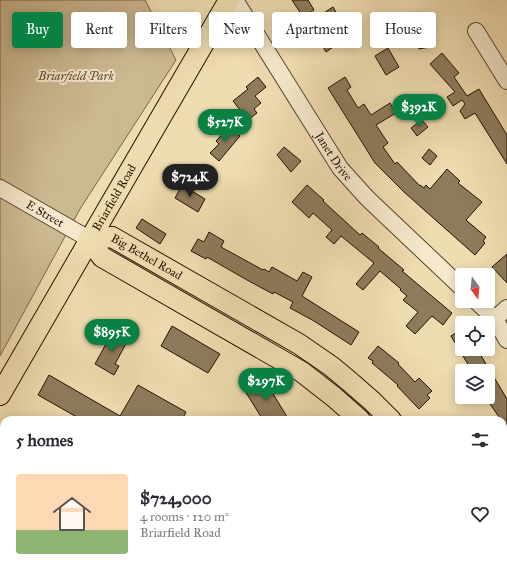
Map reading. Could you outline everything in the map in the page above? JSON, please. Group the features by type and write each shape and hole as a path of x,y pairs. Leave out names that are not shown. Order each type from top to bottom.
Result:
{"main road":[{"name":"Briarfield Road","path":"0,395 89,239 229,0"},
{"name":"Big Bethel Road","path":"89,239 112,237 299,344 331,366 387,416"},
{"name":"Big Bethel Road","path":"89,239 102,257 302,372 355,416"}],"street":[{"name":"Janet Drive","path":"235,0 340,168 367,198 455,281"},
{"path":"476,31 507,81"},
{"name":"E Street","path":"0,188 89,239"},
{"path":"483,308 492,316"},
{"path":"507,308 495,319 507,340"}],"green space":[{"name":"Briarfield Park","path":"0,0 145,0 151,12 135,12 135,48 170,48 176,60 80,209 0,356"}],"building":[{"path":"292,0 308,0 314,10 311,12 300,12"},
{"path":"333,7 336,12 325,12"},
{"path":"324,48 332,48 326,52"},
{"path":"388,48 399,67 386,75 375,56"},
{"path":"442,53 459,73 454,77 467,96 479,89 507,135 507,164 475,113 465,119 460,111 465,104 462,100 453,106 447,97 455,92 430,64"},
{"path":"258,77 266,87 255,96 261,103 254,109 257,113 248,120 233,101 248,89 246,87"},
{"path":"345,77 351,87 347,90 358,108 364,104 371,115 390,103 396,113 376,125 388,143 383,147 395,164 397,162 420,186 424,188 426,185 430,189 447,169 460,181 458,183 482,202 466,220 486,237 483,241 485,243 475,255 404,192 375,163 328,88"},
{"path":"422,120 428,127 417,136 411,128"},
{"path":"229,127 240,136 219,161 210,153 219,144 216,141"},
{"path":"284,147 301,161 291,172 277,155"},
{"path":"429,149 437,156 430,165 422,158"},
{"path":"182,185 205,199 198,212 175,198"},
{"path":"307,185 360,235 362,233 379,247 378,248 404,270 402,271 452,313 443,325 432,316 415,334 406,326 418,312 403,300 407,296 400,290 401,289 380,271 363,290 356,284 374,263 341,236 334,244 326,237 332,230 313,213 309,218 292,202"},
{"path":"142,219 166,234 160,244 136,228"},
{"path":"209,232 224,241 221,247 263,270 264,269 269,272 272,267 297,281 303,272 312,277 302,296 359,332 351,345 314,321 290,308 293,302 274,292 273,294 207,257 206,259 191,251 198,239 204,242"},
{"path":"507,254 507,283 495,270 495,268 492,267"},
{"path":"172,326 220,354 208,373 161,346"},
{"path":"113,331 128,340 115,364 119,366 114,375 95,364"},
{"path":"455,333 455,343 451,336"},
{"path":"378,346 399,363 398,364 415,382 419,378 432,391 427,395 430,398 419,409 397,386 398,385 368,358"},
{"path":"463,356 481,356 486,364 468,364"},
{"path":"49,375 120,416 75,416 38,395"},
{"path":"264,379 287,416 261,416 245,391"},
{"path":"495,379 507,399 507,416 498,416 490,404 495,404"},
{"path":"138,385 186,412 184,416 120,416"}]}
